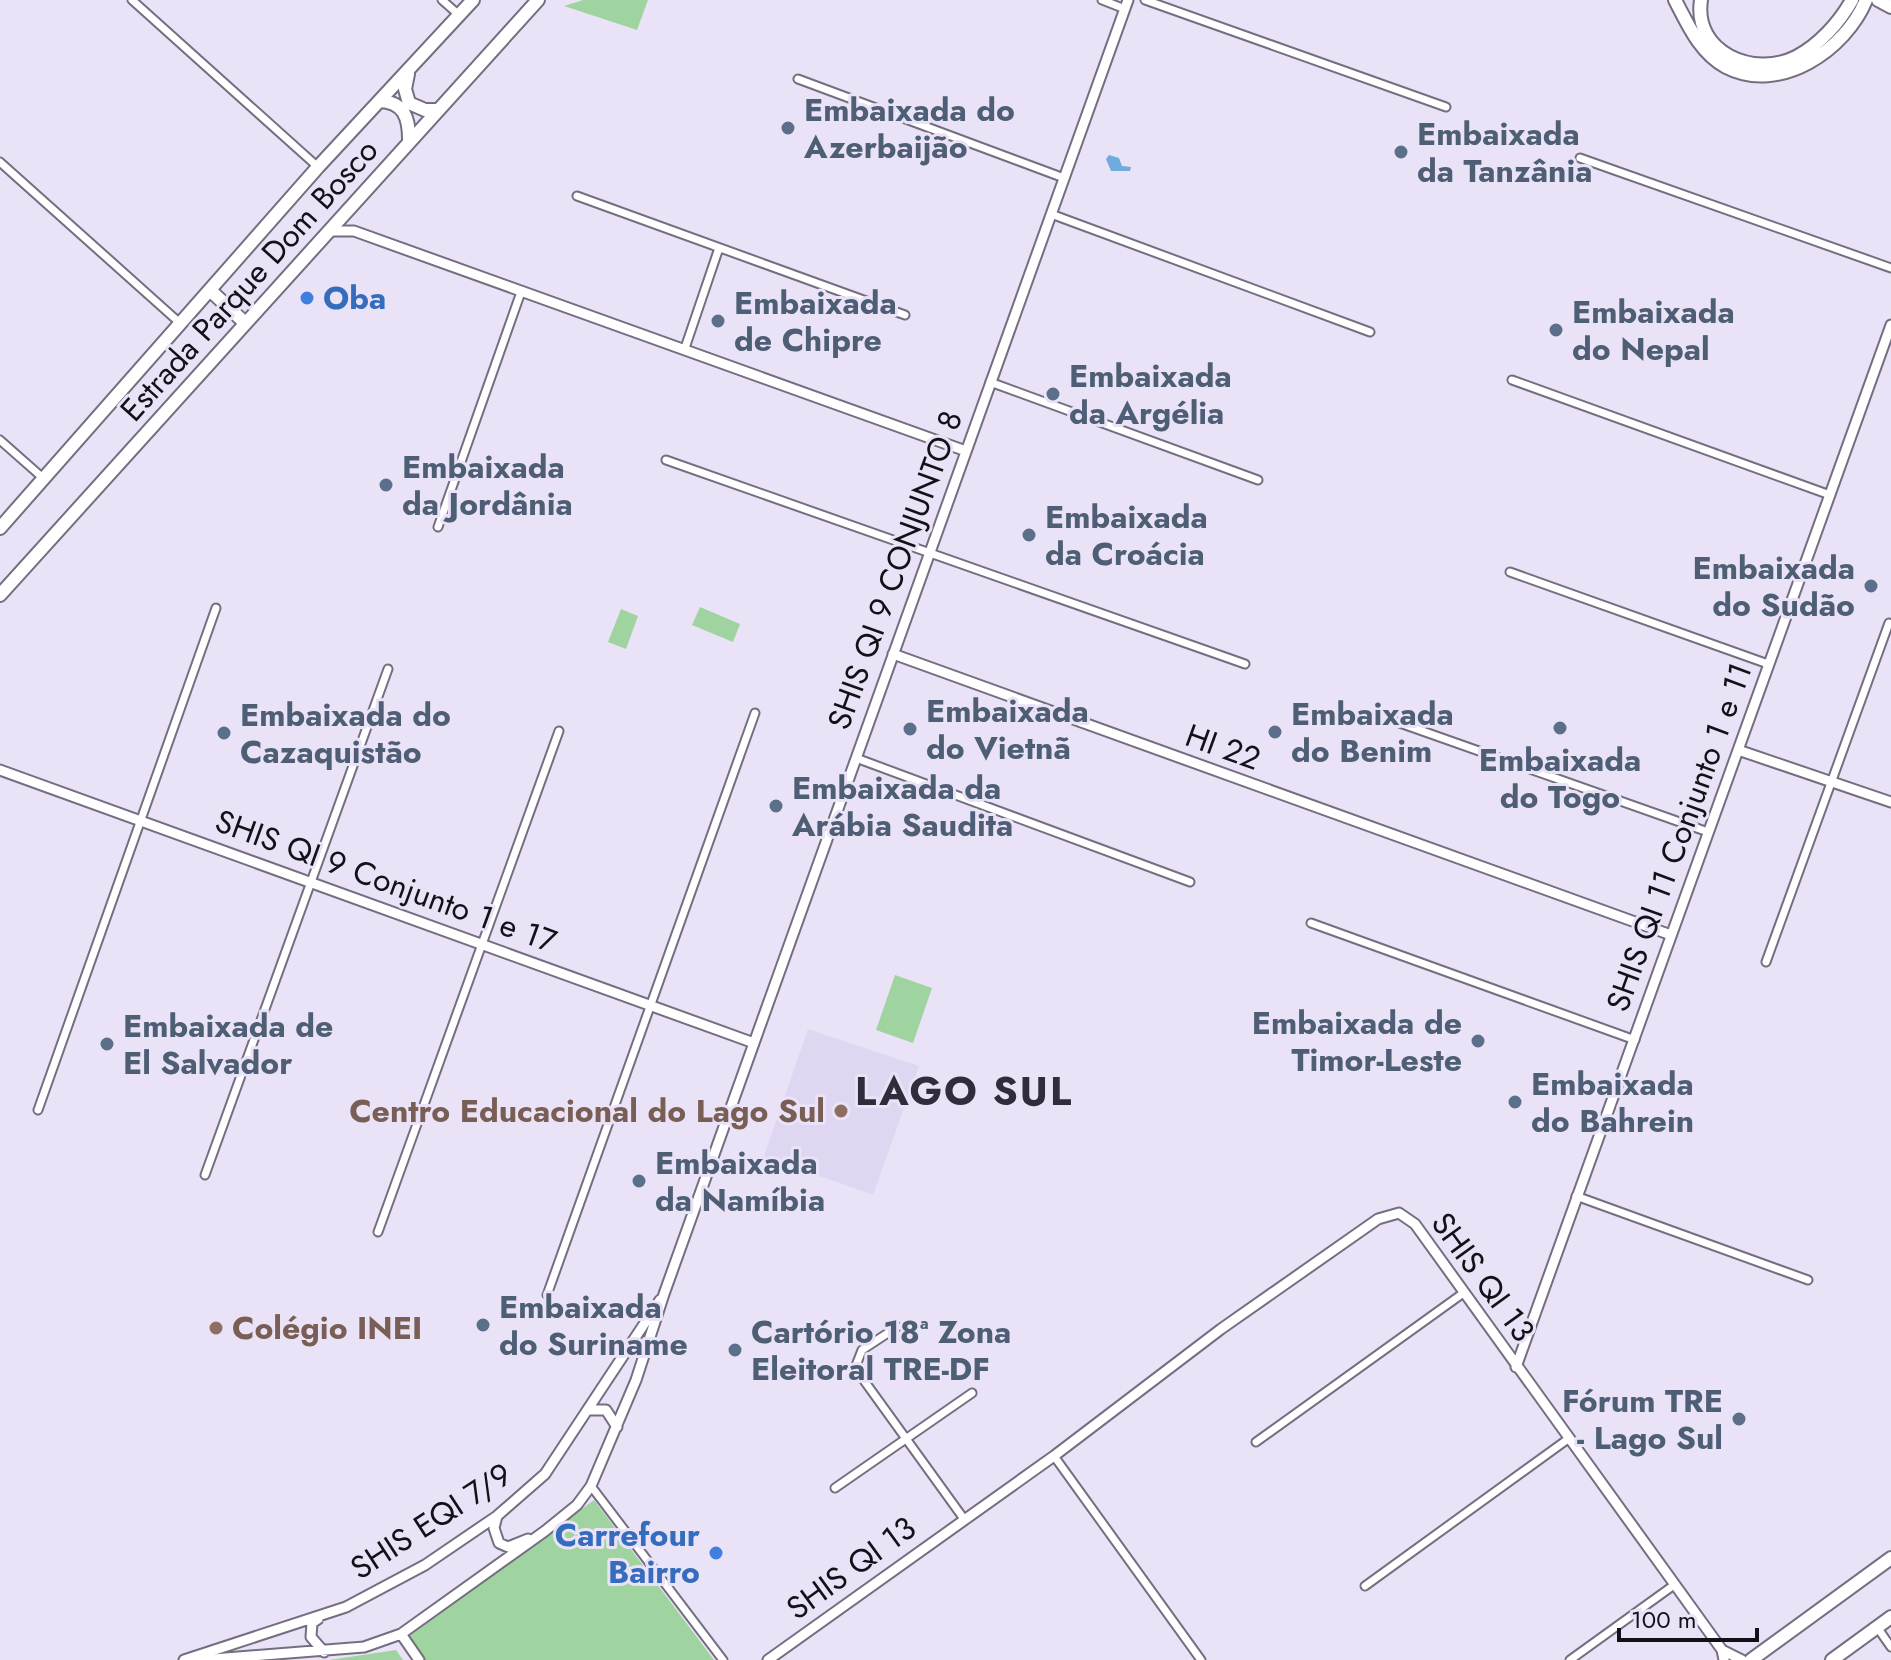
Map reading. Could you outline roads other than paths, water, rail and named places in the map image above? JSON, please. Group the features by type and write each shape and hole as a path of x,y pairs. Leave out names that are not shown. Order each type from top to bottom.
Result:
{"main road":[{"name":"Estrada Parque Dom Bosco","path":"0,528 212,292 318,167 473,0"},
{"name":"Estrada Parque Dom Bosco","path":"0,595 110,477 409,139 538,0"},
{"path":"1675,0 1692,33 1713,58 1741,73 1760,76 1803,65 1829,51 1850,29 1866,0"},
{"path":"1701,0 1702,24 1715,46 1741,63 1760,66 1794,58 1818,42 1852,0"},
{"path":"409,71 405,89 409,103 425,110 437,110"},
{"path":"380,101 394,103 404,112 409,139"},
{"path":"212,292 244,322"},
{"path":"1,573 12,581"},
{"path":"1751,1660 1890,1559"},
{"path":"1832,1660 1891,1617"}],"street":[{"path":"132,0 318,167"},
{"path":"442,0 459,15"},
{"path":"1102,0 1126,4"},
{"path":"1145,0 1446,107"},
{"name":"SHIS QI 9 CONJUNTO 8","path":"664,1294 1126,4"},
{"path":"798,79 1064,178"},
{"path":"1580,158 1891,268"},
{"path":"0,162 181,324"},
{"path":"577,196 905,315"},
{"path":"347,211 349,225 354,231"},
{"path":"1051,214 1370,332"},
{"path":"329,231 354,231 966,451"},
{"path":"685,348 719,248"},
{"path":"438,527 521,292"},
{"name":"SHIS QI 11 Conjunto 1 e 11","path":"1516,1367 1891,325"},
{"path":"1512,380 1830,495"},
{"path":"990,382 1258,480"},
{"path":"0,440 43,478"},
{"path":"666,460 1245,664"},
{"path":"1510,572 1768,664"},
{"path":"38,1110 216,608"},
{"path":"1766,962 1889,623"},
{"name":"HI 22","path":"893,654 1671,935"},
{"path":"205,1175 388,669"},
{"path":"547,1295 755,713"},
{"path":"1394,721 1708,832"},
{"path":"378,1232 559,731"},
{"path":"1738,750 1891,802"},
{"path":"856,758 1190,882"},
{"name":"SHIS QI 9 Conjunto 1 e 17","path":"0,770 143,819 754,1043"},
{"path":"1311,923 1635,1040"},
{"path":"1576,1196 1808,1280"},
{"name":"SHIS QI 13","path":"768,1660 1054,1456 1221,1329 1390,1214 1399,1213 1415,1224 1462,1294 1723,1655 1742,1660"},
{"path":"201,1660 364,1647 401,1634 545,1531 577,1505 591,1486 657,1324 664,1294"},
{"name":"SHIS EQI 7/9","path":"184,1660 261,1632 325,1615 388,1587 497,1516 545,1474 664,1294"},
{"path":"1256,1442 1462,1294"},
{"name":"SHIS QI 13","path":"897,1327 862,1350 855,1368 964,1519"},
{"path":"835,1488 972,1393"},
{"path":"589,1410 606,1410 617,1427"},
{"path":"1365,1586 1568,1439"},
{"path":"1054,1456 1201,1660"},
{"path":"591,1486 723,1660"},
{"path":"497,1516 494,1534 499,1543 508,1547 545,1531"},
{"path":"1570,1660 1674,1585"},
{"path":"324,1652 314,1642 310,1631 312,1623 325,1615"},
{"path":"1877,1627 1891,1647"},
{"path":"401,1634 419,1660"}],"water":[{"path":"1109,155 1119,158 1122,166 1131,167 1130,171 1111,171 1106,159"}],"place":[{"name":"Embaixada do Azerbaijão","path":"788,128"},
{"name":"Embaixada da Tanzânia","path":"1401,152"},
{"name":"Oba","path":"307,298"},
{"name":"Embaixada de Chipre","path":"718,321"},
{"name":"Embaixada do Nepal","path":"1556,330"},
{"name":"Embaixada da Argélia","path":"1053,394"},
{"name":"Embaixada da Jordânia","path":"386,485"},
{"name":"Embaixada da Croácia","path":"1029,535"},
{"name":"Embaixada do Sudão","path":"1871,586"},
{"name":"Embaixada do Togo","path":"1560,728"},
{"name":"Embaixada do Vietnã","path":"910,729"},
{"name":"Embaixada do Benim","path":"1275,732"},
{"name":"Embaixada do Cazaquistão","path":"224,733"},
{"name":"Embaixada da Arábia Saudita","path":"776,806"},
{"name":"Embaixada de Timor-Leste","path":"1478,1041"},
{"name":"Embaixada de El Salvador","path":"107,1044"},
{"name":"Embaixada do Bahrein","path":"1515,1102"},
{"name":"Centro Educacional do Lago Sul","path":"841,1111"},
{"name":"Embaixada da Namíbia","path":"639,1181"},
{"name":"Embaixada do Suriname","path":"483,1325"},
{"name":"Colégio INEI","path":"216,1328"},
{"name":"Cartório 18ª Zona Eleitoral TRE-DF","path":"735,1350"},
{"name":"Fórum TRE - Lago Sul","path":"1739,1419"},
{"name":"Carrefour Bairro","path":"716,1553"}],"district":[{"name":"LAGO SUL","path":"964,1091"}]}
